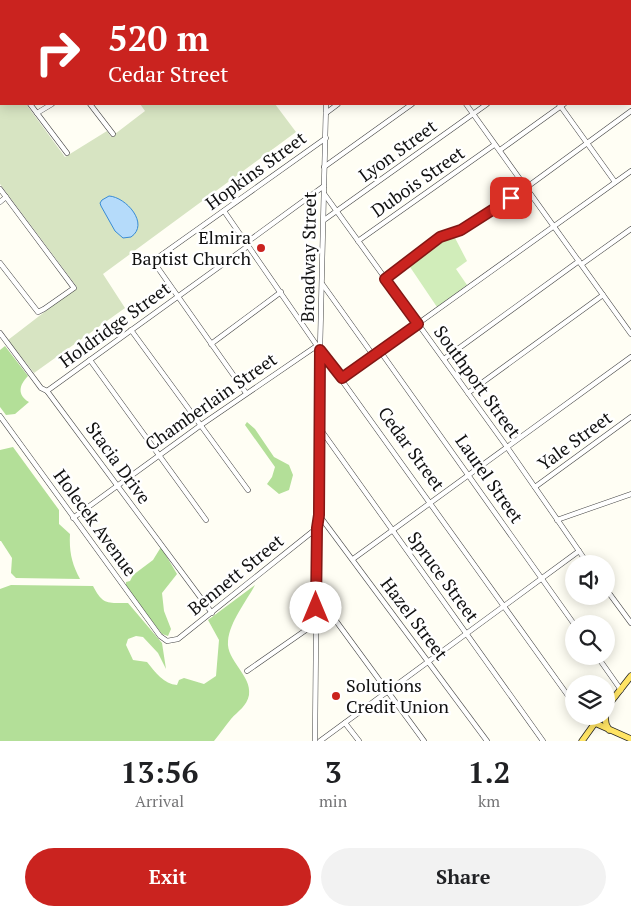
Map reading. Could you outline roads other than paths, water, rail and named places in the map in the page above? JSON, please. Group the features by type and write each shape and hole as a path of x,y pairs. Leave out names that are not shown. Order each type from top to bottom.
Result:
{"main road":[{"path":"615,697 631,677"},
{"path":"582,741 594,725"},
{"path":"599,725 629,740"},
{"path":"606,725 609,730"}],"street":[{"path":"31,105 67,153"},
{"path":"37,113 50,105"},
{"path":"91,105 113,134"},
{"name":"Broadway Street","path":"315,741 320,428 319,348 323,284 326,105"},
{"path":"326,113 337,105"},
{"path":"324,167 411,105"},
{"path":"467,105 631,334"},
{"name":"Lyon Street","path":"324,220 486,105"},
{"path":"500,150 561,105 615,182"},
{"path":"385,279 440,237 461,230 527,187 631,111"},
{"name":"Hopkins Street","path":"178,296 153,261 326,138"},
{"name":"Dubois Street","path":"358,241 494,145"},
{"path":"342,378 631,171"},
{"name":"Holdridge Street","path":"47,391 178,296 324,186"},
{"path":"0,189 74,288 38,312 0,263"},
{"name":"Southport Street","path":"324,194 507,447 582,555"},
{"path":"0,202 6,197"},
{"name":"Cedar Street","path":"224,211 319,348 565,692"},
{"path":"444,360 631,229"},
{"path":"323,284 373,355"},
{"path":"211,344 281,292"},
{"path":"468,393 603,295"},
{"path":"178,296 246,393"},
{"path":"131,330 248,490"},
{"name":"Stacia Drive","path":"0,333 41,388 47,391 212,613"},
{"name":"Chamberlain Street","path":"73,518 246,393 319,348"},
{"name":"Laurel Street","path":"380,351 568,615"},
{"path":"353,559 631,358"},
{"path":"90,360 206,520"},
{"name":"Holecek Avenue","path":"0,416 160,636 172,641"},
{"name":"Yale Street","path":"534,487 631,417"},
{"name":"Spruce Street","path":"320,428 543,741"},
{"path":"557,520 631,494"},
{"name":"Hazel Street","path":"319,515 487,741"},
{"name":"Bennett Street","path":"172,641 178,639 212,613 317,528"},
{"path":"320,741 579,551"},
{"path":"317,594 424,741"},
{"path":"615,601 631,622"},
{"path":"247,671 316,623"},
{"path":"604,665 621,690"},
{"path":"345,722 359,741"}],"water":[{"path":"109,196 122,201 137,219 136,232 131,237 123,238 115,231 101,206 102,200"}],"place":[{"name":"Elmira Baptist Church","path":"261,248"},
{"name":"Solutions Credit Union","path":"336,696"}]}
